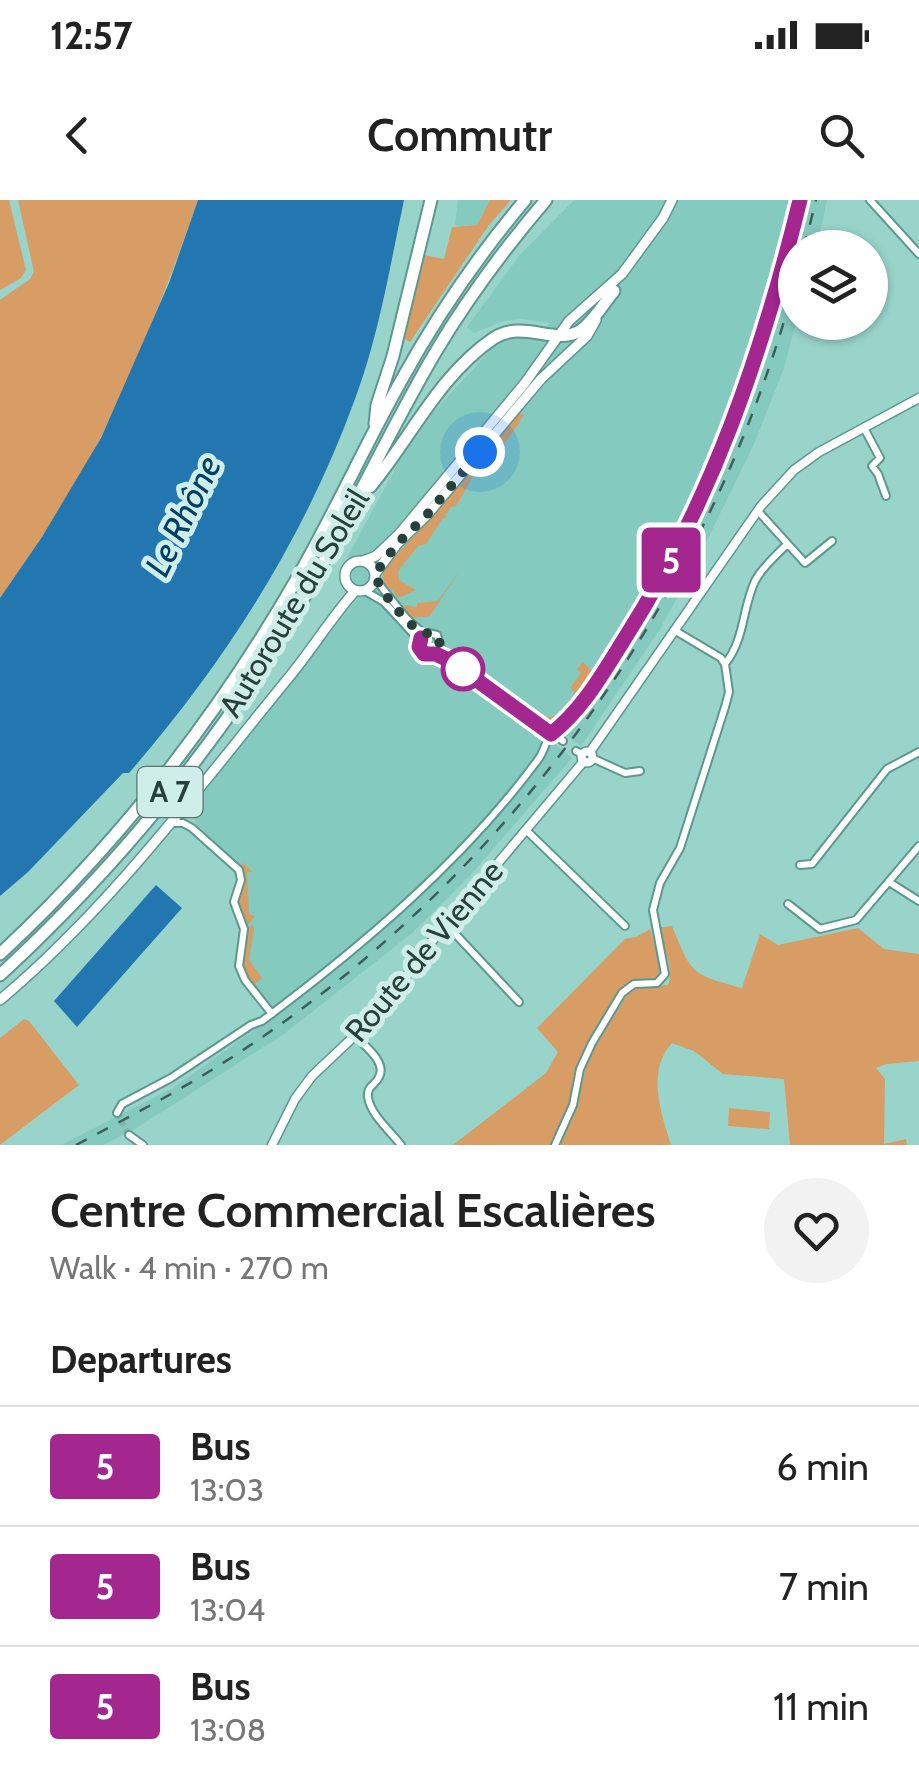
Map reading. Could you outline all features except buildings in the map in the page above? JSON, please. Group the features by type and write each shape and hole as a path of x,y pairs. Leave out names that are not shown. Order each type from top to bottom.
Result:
{"highway":[{"path":"375,430 376,405 431,200"},
{"name":"Autoroute du Soleil","path":"0,954 99,853 216,706 297,579 375,430 451,298 525,200"},
{"name":"Autoroute du Soleil","path":"0,975 88,888 197,758 284,632 437,349 492,268 546,200"},
{"path":"354,506 425,408 482,349 505,332 540,332 556,338 572,334 584,327 614,291"}],"main road":[{"path":"336,610 375,576 382,562 426,516 541,379 586,336 672,200"},
{"path":"0,1000 94,908 301,662 336,610 347,568 376,556 400,533 524,384 570,321 622,274"},
{"path":"570,321 577,328 584,327"},
{"path":"363,561 370,564 375,576"},
{"path":"346,582 360,591"}],"street":[{"path":"117,1113 122,1104 272,1014 402,905 465,845 539,760 551,734 568,720 604,672 684,536 750,379 776,298 800,200"},
{"path":"870,200 919,254"},
{"name":"Route de Vienne","path":"272,1145 312,1076 384,1009 446,924 527,831 758,511 794,470 819,452 919,398"},
{"path":"864,428 878,451 880,458 872,466 886,496"},
{"path":"758,511 805,562 832,541"},
{"path":"555,1145 573,1105 580,1068 622,993 634,984 657,983 665,974 653,910 660,883 680,848 725,708 725,664 739,641 754,584 762,569 787,544"},
{"path":"375,576 392,606 422,638 424,654 438,651 562,741"},
{"path":"360,591 392,606"},
{"path":"674,630 713,652 725,664"},
{"path":"422,638 437,635 438,651"},
{"path":"800,865 812,864 888,769 919,752"},
{"path":"585,755 626,773 640,771"},
{"path":"185,803 192,828"},
{"path":"167,824 178,822 192,828 240,874 234,902 244,929 239,966 244,980 272,1014"},
{"path":"527,831 625,926"},
{"path":"788,904 820,929 856,920 919,846"},
{"path":"890,882 919,902"},
{"path":"446,924 519,1002"},
{"path":"355,1036 378,1060 381,1069 380,1077 370,1086 371,1106 401,1145"},
{"path":"129,1135 142,1145"}],"shaded area":[{"path":"0,200 9,200 26,270 21,278 0,290"},
{"path":"18,200 198,200 153,319 102,435 67,498 0,598 0,300 34,272"},
{"path":"458,200 490,200 477,225 455,226"},
{"path":"490,200 511,200 489,225 410,342 403,338 424,255 444,259 452,227 477,225"},
{"path":"574,200 827,200 821,230 778,230 778,340 791,340 754,444 660,629 581,746 565,735 555,744 572,758 467,879 411,934 284,1034 135,1129 103,1145 61,1145 173,1088 279,1012 244,975 241,963 247,925 238,900 244,874 196,824 192,805 357,599 348,556 400,460 433,413 492,348 508,339 533,337 550,323 504,321 474,333 467,327 519,256"},
{"path":"518,413 524,415 497,455 487,454 455,507 398,571 399,580 416,590 399,598 384,586 382,570 432,517"},
{"path":"460,570 430,616 412,618 403,610 404,605 417,607 417,603 438,601"},
{"path":"583,662 595,674 562,719 546,723 533,715 533,707 547,717 558,716 575,693 570,688 581,673 577,669"},
{"path":"243,863 253,872 247,872 249,914 255,916 246,927 238,900 245,880 240,866"},
{"path":"252,925 249,960 262,978 255,984 268,1001 252,985 245,969 246,930"},
{"path":"672,926 695,970 742,988 760,934 778,945 858,928 884,949 919,954 919,1061 876,1068 885,1079 884,1144 906,1139 907,1145 790,1145 784,1079 723,1074 694,1051 672,1043 659,1066 658,1079 660,1106 671,1145 559,1145 576,1109 588,1058 627,995 639,987 668,985 669,963 656,928"},
{"path":"650,929 663,972 658,979 633,981 618,993 574,1073 568,1110 552,1145 453,1145 546,1073 558,1052 537,1028 625,939"},
{"path":"24,1019 79,1085 0,1145 0,1038"},
{"path":"729,1108 770,1112 769,1129 728,1126"}],"water":[{"name":"Le Rhône","path":"198,200 404,200 371,350 335,451 312,501 230,642 129,773 123,773 0,896 0,598 101,438 169,283"},
{"path":"156,885 182,908 77,1027 54,1001"}],"tunnel":[{"path":"117,1113 129,1135"}],"railway":[{"path":"808,230 816,200"},
{"path":"76,1145 215,1068 318,997 413,916 500,827 579,730 648,626 708,517 757,402 778,336"}],"bus line":[{"name":"5","path":"421,638 419,647 424,654 436,654 452,662 551,734 568,720 604,672 667,568 725,446 770,320 800,200"}],"route":[{"path":"463,669 441,648 437,635 425,634 407,619 382,591 375,574 480,452"}]}
